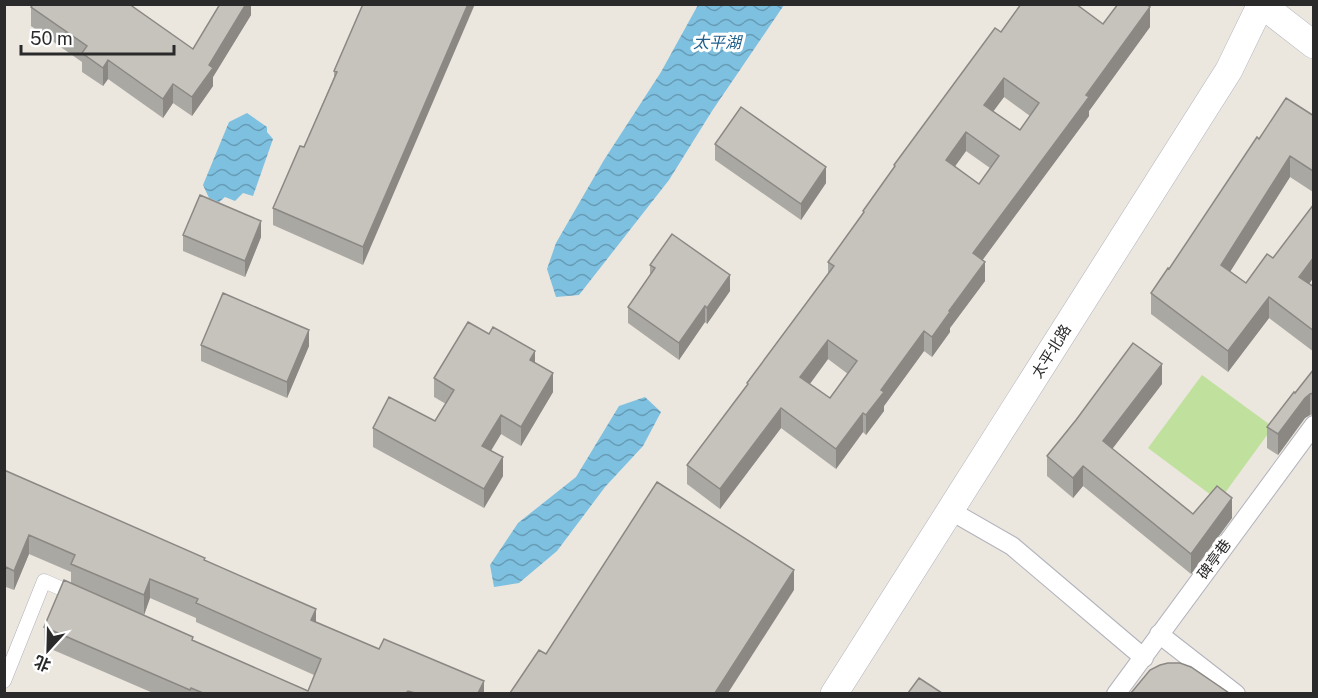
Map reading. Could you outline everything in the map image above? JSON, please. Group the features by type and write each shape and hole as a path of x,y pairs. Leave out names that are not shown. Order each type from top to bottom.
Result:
{"main road":[{"path":"1261,5 1314,45"},
{"name":"太平北路","path":"834,693 1229,70 1261,5"}],"street":[{"name":"碑亭巷","path":"1116,693 1314,425"},
{"path":"951,511 1012,546 1144,658"},
{"path":"4,681 44,581 87,600"},
{"path":"1159,634 1236,693"}],"green space":[{"path":"1202,375 1273,427 1219,501 1148,448"}],"water":[{"name":"太平湖","path":"698,5 784,5 712,111 669,180 579,295 556,297 547,269 556,243 604,160 661,72"},
{"path":"247,113 267,127 267,132 273,139 253,196 243,193 235,201 225,197 219,202 209,198 203,185 229,122"},
{"path":"645,397 661,412 643,446 605,487 557,551 519,583 494,587 490,565 518,523 576,477 619,406"}],"building":[{"path":"33,4 129,4 193,49 220,4 246,4 209,65 213,68 192,97 173,84 163,99 108,60 103,68 82,53 87,46 31,7"},
{"path":"363,4 468,4 363,247 273,208 300,146 304,147 337,72 334,71"},
{"path":"1021,4 1076,4 1103,24 1118,4 1146,4 1150,7 1086,95 1089,97 973,253 985,262 950,312 932,337 924,331 881,390 884,392 866,415 863,413 836,449 781,408 720,489 687,465 834,266 828,262 894,165 995,28 1001,32","holes":["1004,78 1039,103 1020,130 984,105","966,132 999,156 979,184 946,160","828,340 857,361 830,398 800,377"]},
{"path":"1286,98 1314,116 1314,170 1290,156 1221,265 1246,283 1267,254 1273,258 1314,204 1314,257 1299,277 1314,287 1314,331 1269,297 1228,351 1151,293"},
{"path":"741,107 826,167 801,204 715,144"},
{"path":"200,195 261,221 245,261 183,235"},
{"path":"672,234 730,275 679,343 628,307 655,268 650,265"},
{"path":"223,293 309,330 287,382 201,345"},
{"path":"468,322 489,334 493,327 535,351 530,360 553,373 521,427 501,415 482,446 503,457 484,489 373,428 389,397 435,421 454,390 434,378"},
{"path":"1133,343 1162,364 1103,441 1193,514 1217,486 1232,498 1191,554 1083,466 1073,478 1047,456"},
{"path":"1314,369 1314,393 1305,398 1278,434 1267,427 1294,392"},
{"path":"4,470 316,609 311,620 379,649 384,639 484,681 478,693 408,691 406,693 203,693 191,688 190,690 44,627 64,580 308,691 321,659 196,603 198,599 150,579 144,595 71,564 75,555 29,535 14,571 6,567 4,571"},
{"path":"657,482 794,570 715,693 510,693 539,650 546,654"},
{"path":"1168,663 1180,663 1191,667 1229,693 1131,693 1150,670"},
{"path":"919,678 942,693 908,693"}]}
